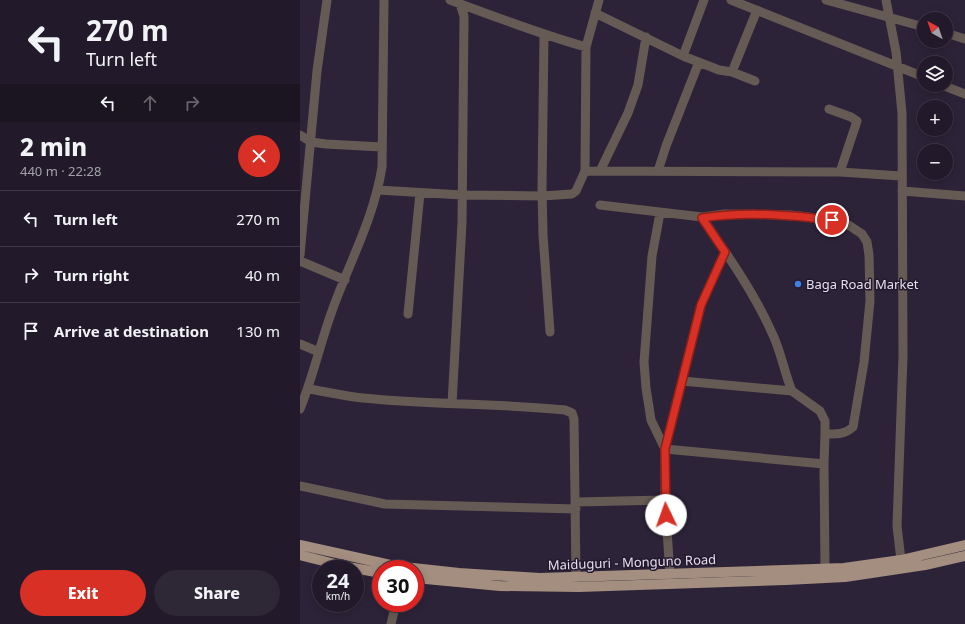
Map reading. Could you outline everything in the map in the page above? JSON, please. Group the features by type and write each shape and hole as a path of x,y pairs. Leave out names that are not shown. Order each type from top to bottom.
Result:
{"main road":[{"name":"Maiduguri - Monguno Road","path":"300,545 379,563 427,570 525,577 576,577 670,575 869,566 965,545"},
{"path":"300,555 343,566 372,571"},
{"name":"Maiduguri - Monguno Road","path":"424,579 500,586 579,587 786,580 845,577 925,565 965,556"}],"street":[{"path":"300,255 317,71 327,0"},
{"path":"300,409 308,389 332,310 345,280 378,190 382,168 384,0"},
{"path":"450,0 520,25 544,36 586,47"},
{"path":"378,190 462,195 542,196 572,194 576,191 585,171 586,47 599,0"},
{"path":"683,56 704,0"},
{"path":"731,0 851,50 898,65 917,74"},
{"path":"826,0 917,25"},
{"path":"886,0 898,65 902,113 901,176 903,356 897,526 901,560"},
{"path":"452,404 462,195 464,16 460,4"},
{"path":"732,72 757,10"},
{"path":"595,13 683,56 719,70 732,72 755,81"},
{"path":"953,35 965,38"},
{"path":"544,36 542,196 543,235 550,332"},
{"path":"600,171 628,113 635,92 646,37"},
{"path":"658,171 666,146 699,62"},
{"path":"953,89 965,94"},
{"path":"829,109 857,120 840,172"},
{"path":"300,135 311,142 382,147"},
{"path":"585,171 840,172 901,176"},
{"path":"902,191 965,196"},
{"path":"408,314 420,193"},
{"path":"600,205 702,218 725,214 791,215 832,220 847,224 862,234 867,242 869,255 870,301 864,362 852,427 847,432 840,434 825,434"},
{"path":"660,213 652,256 644,362 651,420 665,449"},
{"path":"702,218 754,296 773,334 784,373 792,391"},
{"path":"670,575 665,500 665,449 701,305 725,252"},
{"path":"300,261 345,280"},
{"path":"300,344 319,352"},
{"path":"682,381 792,391 820,411 825,421 825,569"},
{"path":"308,389 361,398 452,404 510,404 572,412 574,419 576,577"},
{"path":"665,449 824,464"},
{"path":"300,486 385,504 576,506 665,500"},
{"path":"392,624 394,612"}],"place":[{"name":"Baga Road Market","path":"798,284"}],"route":[{"path":"666,515 665,449 701,305 725,252 702,218 725,214 791,215 832,220"}]}
